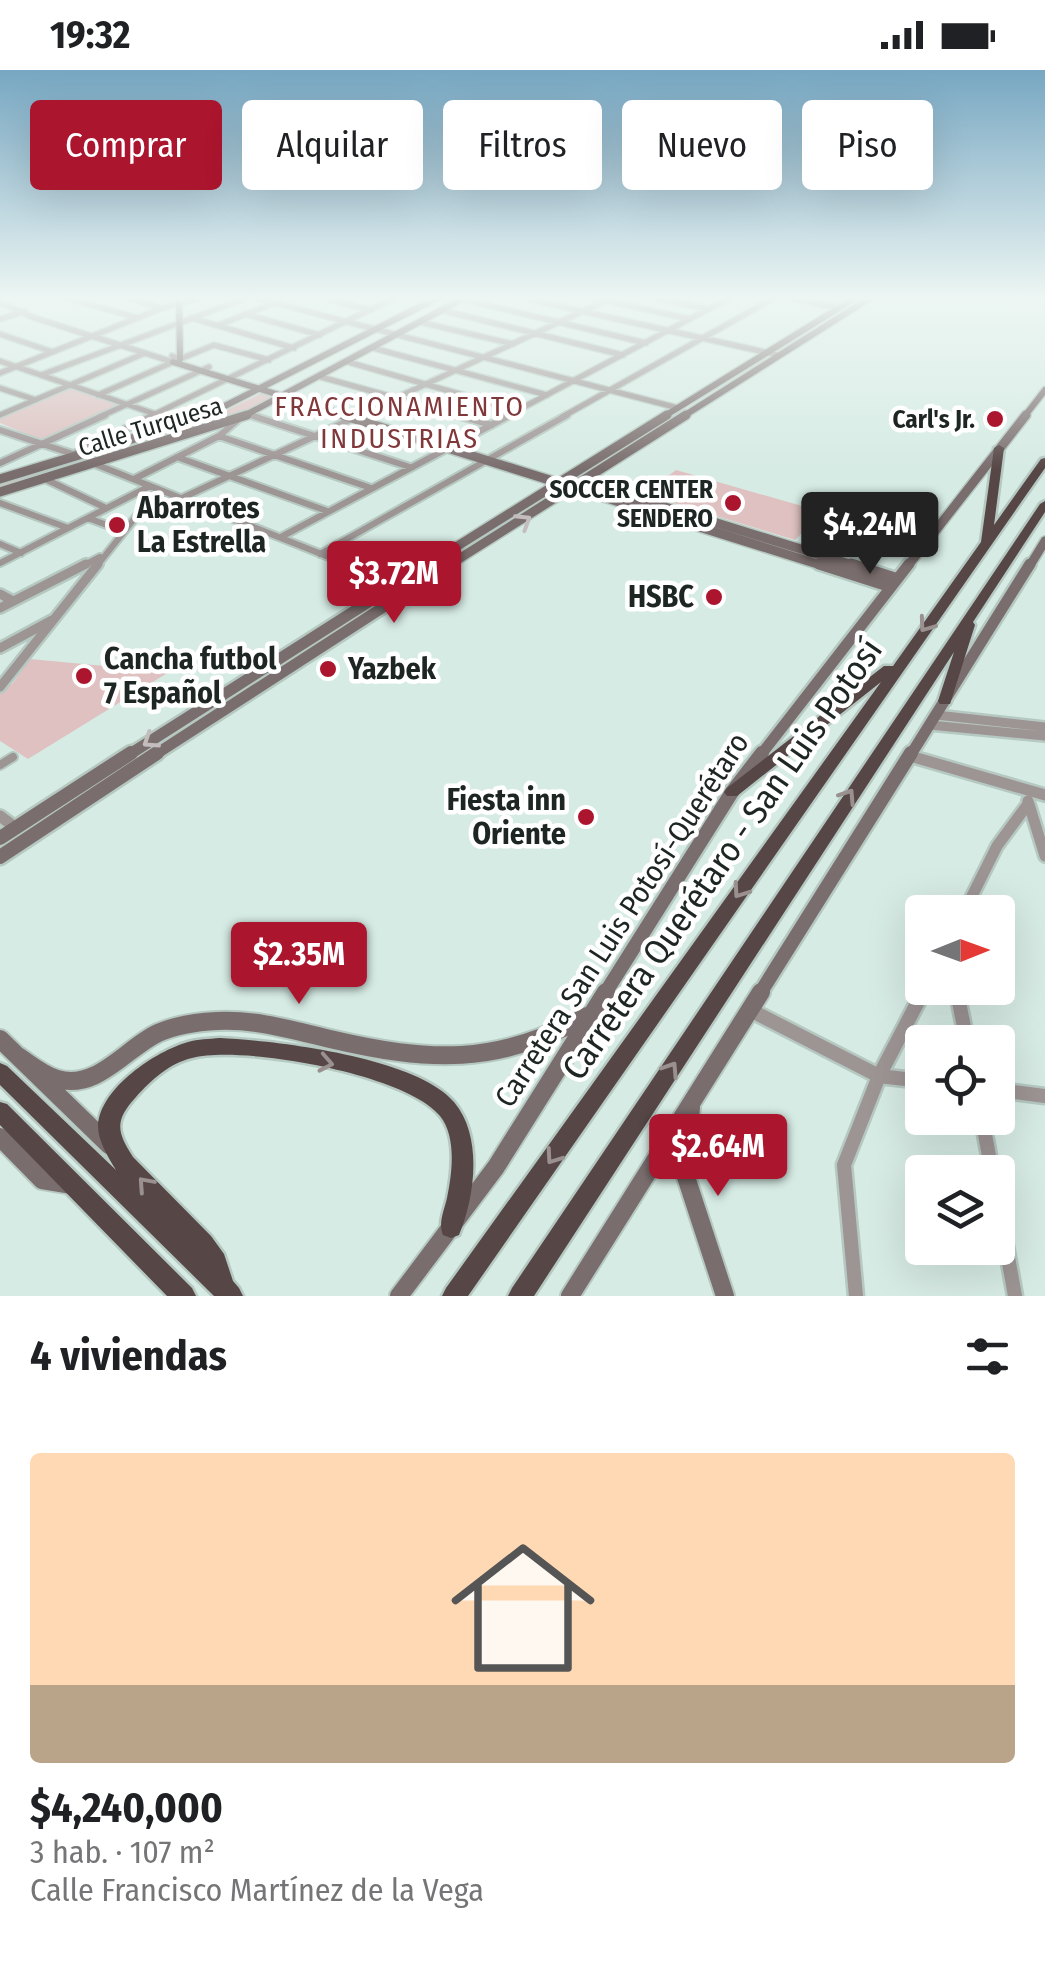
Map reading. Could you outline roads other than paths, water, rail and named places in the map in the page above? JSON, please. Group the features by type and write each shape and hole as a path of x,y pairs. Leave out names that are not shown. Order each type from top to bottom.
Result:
{"highway":[{"path":"985,544 999,448"},
{"name":"Carretera Querétaro - San Luis Potosí","path":"454,1296 1045,461"},
{"name":"Carretera Querétaro - San Luis Potosí","path":"520,1296 1045,505"},
{"path":"937,714 974,610"},
{"path":"732,792 901,660"},
{"path":"227,1292 214,1260 116,1152 108,1128 115,1106 166,1058 195,1048 223,1046 266,1051 396,1077 427,1090 447,1108 461,1140 462,1185 451,1228"},
{"path":"0,1072 227,1292"},
{"path":"0,1111 184,1296"}],"main road":[{"path":"177,355 177,360 205,369 892,582"},
{"name":"Calle Turquesa","path":"0,479 186,424 330,355"},
{"name":"Calle Turquesa","path":"0,492 244,417 360,355"},
{"path":"0,857 254,689 482,547 678,408 770,355"},
{"path":"0,838 324,629 475,536 572,482 770,355"},
{"name":"Carretera San Luis Potosí-Querétaro","path":"399,1296 496,1167 732,792 1045,390"},
{"path":"475,536 474,541 482,547"},
{"path":"570,1296 1045,541"},
{"path":"395,601 402,594 397,584"},
{"path":"366,603 366,620"},
{"path":"324,629 337,638"},
{"path":"242,682 254,689"},
{"path":"18,1056 60,1080 84,1078 155,1034 190,1022 222,1020 252,1021 430,1056 490,1058 550,1040 590,1014"},
{"path":"0,1039 116,1152"},
{"path":"691,1104 686,1177 725,1296"},
{"path":"0,1137 42,1180 74,1186"}],"street":[{"path":"0,372 44,355"},
{"path":"42,376 94,355"},
{"path":"0,415 140,355"},
{"path":"155,355 177,360"},
{"path":"164,355 177,360"},
{"path":"98,395 189,355"},
{"path":"251,355 269,360"},
{"path":"0,430 76,455 279,355"},
{"path":"400,355 547,395"},
{"path":"472,355 678,408"},
{"path":"182,498 489,355"},
{"path":"281,537 623,355"},
{"path":"320,554 675,355"},
{"path":"0,361 186,424"},
{"path":"348,362 518,410"},
{"path":"0,463 205,369"},
{"path":"321,377 492,424"},
{"path":"2,390 36,400"},
{"path":"134,479 219,436 244,417 410,467"},
{"path":"0,438 11,434"},
{"path":"219,436 371,488"},
{"path":"176,458 327,511"},
{"path":"95,464 397,584"},
{"path":"45,480 106,508"},
{"path":"0,564 154,487"},
{"path":"0,687 124,531 154,487"},
{"path":"0,503 68,528"},
{"path":"88,518 124,531"},
{"path":"0,544 21,553"},
{"path":"0,608 103,555"},
{"path":"0,594 13,602"},
{"path":"0,648 58,616"},
{"path":"937,714 1045,736"},
{"path":"990,726 1045,727"},
{"path":"910,756 1027,798 1045,795"},
{"path":"0,765 12,758"},
{"path":"1027,798 1045,856"},
{"path":"972,895 1027,798"},
{"path":"0,816 16,828"},
{"path":"856,1296 844,1165 878,1076 916,1005"},
{"path":"750,1010 878,1076 905,1079"},
{"path":"1015,1092 1045,1096"},
{"path":"1009,1265 1015,1296"}],"place":[{"name":"Carl's Jr.","path":"995,419"},
{"name":"SOCCER CENTER SENDERO","path":"733,503"},
{"name":"Abarrotes La Estrella","path":"117,525"},
{"name":"HSBC","path":"714,597"},
{"name":"Yazbek","path":"328,669"},
{"name":"Cancha futbol 7 Español","path":"84,676"},
{"name":"Fiesta inn Oriente","path":"586,817"}],"district":[{"name":"FRACCIONAMIENTO INDUSTRIAS","path":"400,422"}]}
